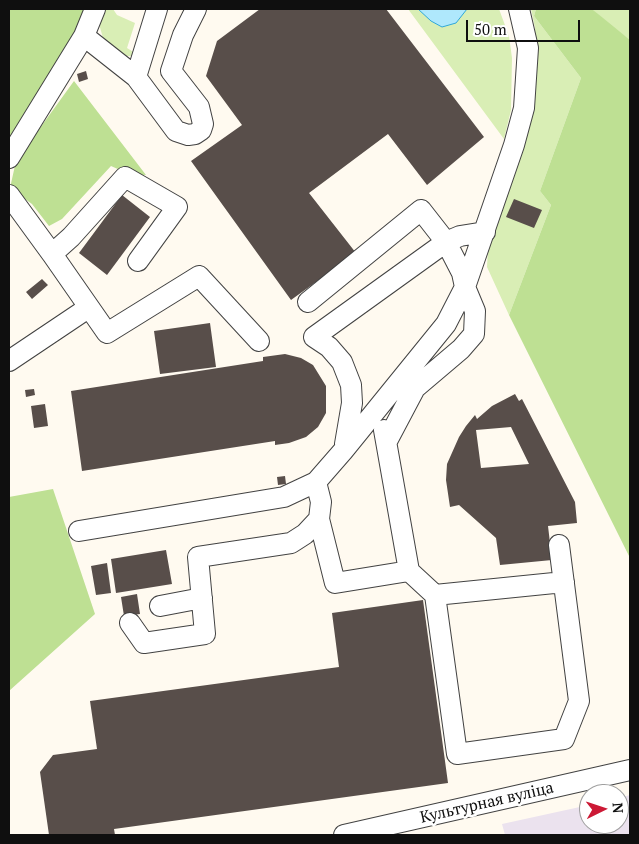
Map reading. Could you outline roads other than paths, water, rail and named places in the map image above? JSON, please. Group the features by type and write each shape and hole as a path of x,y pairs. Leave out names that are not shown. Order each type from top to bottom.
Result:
{"street":[{"path":"9,158 84,36 94,9"},
{"path":"136,77 157,9"},
{"path":"79,531 284,497 316,482 343,451 379,404 446,324 465,287 485,232 524,108 528,48 519,9"},
{"path":"84,36 136,77 176,131 188,135 201,130 202,116 199,107 171,71 183,35 198,11"},
{"path":"52,254 125,178 177,207 138,261"},
{"path":"9,195 107,332 200,276 260,341"},
{"path":"308,302 421,210 446,242 462,273 465,287 475,311 474,334 461,349 415,388 387,442"},
{"path":"343,451 352,403 351,385 342,362 329,347 314,337 446,242 460,236 485,232"},
{"path":"9,360 88,308"},
{"path":"379,404 409,571 435,595 457,754 564,739 579,701 560,545"},
{"path":"316,482 321,502 319,519 335,583 409,571"},
{"path":"130,623 144,643 205,634 198,557 291,543 305,534 319,519"},
{"path":"435,595 564,582"},
{"path":"160,606 202,598"},
{"name":"Культурная вуліца","path":"344,835 630,770"}],"water":[{"path":"418,9 467,9 456,23 442,27 431,21"}]}
